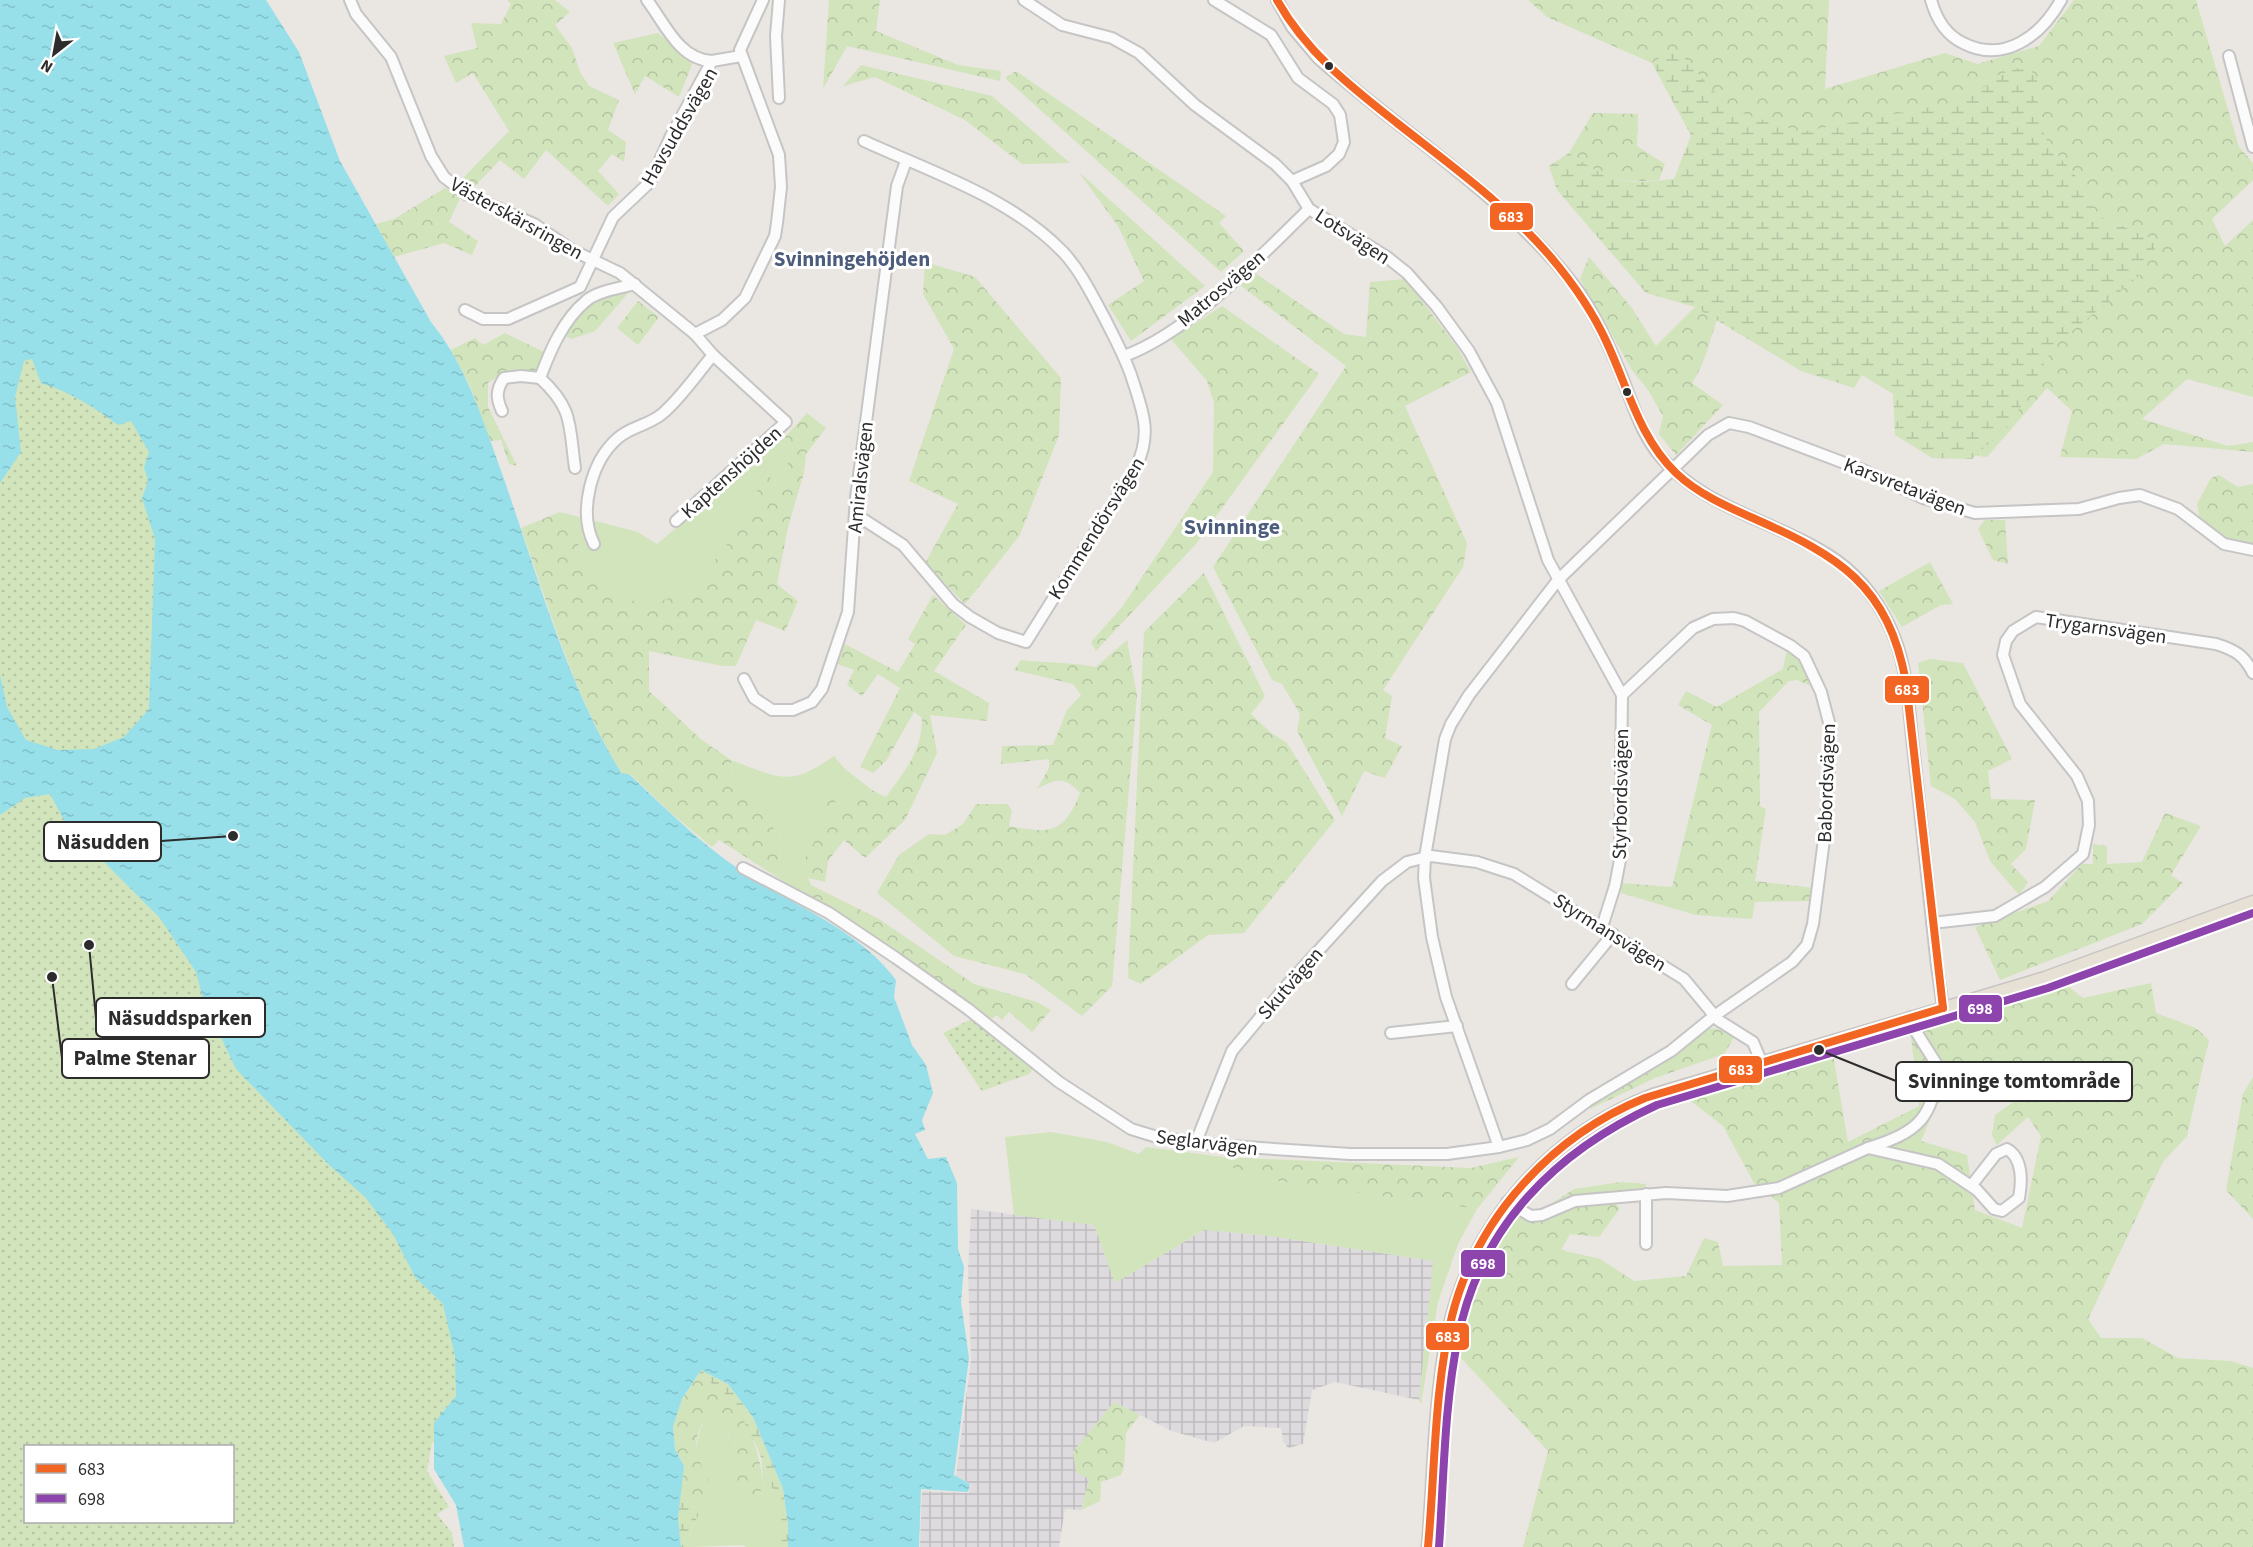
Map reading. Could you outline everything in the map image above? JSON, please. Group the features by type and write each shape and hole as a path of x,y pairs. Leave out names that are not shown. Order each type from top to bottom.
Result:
{"main road":[{"path":"1428,1547 1448,1336 1470,1266 1507,1202 1557,1151 1613,1113 1653,1095 2045,978 2253,902"}],"street":[{"name":"Västerskärsringen","path":"350,0 356,14 391,57 431,156 444,177 458,189 534,224 572,250 620,273 695,334 713,355 786,422"},
{"path":"647,0 672,38 698,58 712,62"},
{"path":"695,334 722,320 746,298 776,230 781,164 769,123 741,56 741,46 764,0"},
{"path":"779,0 776,36 779,98"},
{"name":"Lotsvägen","path":"1024,0 1069,28 1103,35 1128,45 1189,100 1263,154 1292,181 1309,209 1387,257 1407,273 1437,307 1469,351 1497,403 1517,459 1541,543 1558,580 1622,695"},
{"path":"1214,0 1271,35 1298,78 1336,107 1344,134 1342,148 1331,162 1292,181"},
{"path":"1277,0 1292,27 1332,71 1520,225 1552,258 1592,313 1613,357 1641,427 1671,468 1706,496 1822,551 1850,571 1880,606 1896,642 1905,682 1943,1008"},
{"path":"1931,0 1937,16 1952,36 1977,49 1993,51 2010,48 2028,38 2061,0"},
{"path":"1271,35 1292,27"},
{"name":"Havsuddsvägen","path":"465,310 483,319 508,319 580,287 614,217 650,182 670,136 712,62 741,56"},
{"path":"2229,56 2253,147"},
{"name":"Kommendörsvägen","path":"855,514 903,545 964,613 998,633 1026,642 1144,450 1145,423 1124,356 1083,279 1064,253 1050,239 982,195 864,141"},
{"name":"Amiralsvägen","path":"744,679 759,702 775,711 800,708 819,694 848,612 855,514 897,186 906,161"},
{"name":"Matrosvägen","path":"1124,356 1156,340 1184,322 1252,264 1309,209"},
{"path":"540,378 550,350 586,300 635,284"},
{"path":"594,544 589,526 588,503 592,481 600,463 619,436 662,414 713,355"},
{"path":"502,411 497,400 498,387 504,378 521,376 540,378 558,394 569,415 575,468"},
{"name":"Kaptenshöjden","path":"676,521 786,422"},
{"name":"Karsvretavägen","path":"1671,468 1708,435 1729,423 1749,427 1863,470 1923,498 1975,513 2079,509 2140,495 2178,509 2224,544 2253,550"},
{"path":"1499,1147 1440,979 1433,945 1424,878 1425,857 1442,753 1451,724 1492,663 1558,580 1671,468"},
{"name":"Babordsvägen","path":"1622,695 1693,628 1703,622 1723,617 1754,625 1801,652 1813,671 1826,704 1831,739 1826,824 1819,894 1809,940 1803,951 1790,964 1714,1016"},
{"name":"Trygarnsvägen","path":"1932,923 1995,916 2045,887 2083,854 2089,825 2088,801 2077,776 2020,704 2003,655 2006,641 2013,631 2036,617 2216,644 2234,649 2245,658 2253,673"},
{"name":"Styrbordsvägen","path":"1602,927 1615,886 1620,860 1622,695"},
{"name":"Styrmansvägen","path":"1425,857 1477,862 1506,870 1602,927 1684,979 1723,1025 1748,1038 1756,1048 1761,1061"},
{"name":"Skutvägen","path":"1196,1142 1220,1076 1242,1038 1382,881 1400,866 1425,857"},
{"name":"Seglarvägen","path":"743,868 829,913 896,958 968,1009 1059,1082 1119,1122 1145,1134 1196,1142 1377,1155 1448,1154 1499,1147 1527,1140 1550,1129 1589,1100 1671,1051 1714,1016"},
{"path":"1572,984 1613,934"},
{"path":"1507,1202 1531,1216 1542,1215 1575,1201 1633,1198 1646,1194 1727,1196 1779,1188 1868,1148 1895,1139 1924,1119 1931,1106 1937,1065 1915,1030 1911,1017"},
{"path":"1391,1033 1457,1026"},
{"path":"1868,1148 1938,1164 1971,1186 1994,1209 2001,1211 2019,1198 2021,1187 2017,1161 2012,1151 2007,1149 1999,1151 1971,1186"},
{"path":"1646,1194 1646,1244"}],"shaded area":[{"path":"971,1209 1094,1225 1115,1283 1204,1230 1270,1236 1434,1261 1419,1400 1335,1382 1312,1390 1303,1444 1288,1448 1283,1441 1281,1428 1244,1426 1214,1443 1172,1431 1114,1402 1073,1452 1089,1479 1081,1510 1065,1509 1059,1547 920,1547 922,1491 969,1493 971,1484 956,1476 971,1359 968,1271"}],"green space":[{"path":"507,0 555,0 570,12 555,25 572,48 580,72 589,86 619,100 608,130 626,142 624,162 612,154 598,171 619,194 608,206 546,150 524,179 500,160 475,186 463,178 509,131 473,73 456,83 444,56 477,48 471,23 501,24 511,4"},
{"path":"829,0 880,0 876,31 958,65 1001,71 1000,81 847,46 823,89"},
{"path":"1528,0 1829,0 1825,89 1945,53 1977,64 2039,46 2074,0 2196,0 2239,147 2253,163 2253,180 2212,219 2225,246 2253,220 2253,397 2187,379 2142,419 2228,446 2253,442 2253,452 2164,444 2136,459 2060,457 2072,411 2047,388 1987,457 1928,450 2159,242 2097,215 2073,171 2050,148 1852,147 1763,121 1691,135 1652,63 1547,17"},
{"path":"658,33 693,62 679,97 645,76 635,94 613,43"},
{"path":"1675,48 1730,109 1801,132 1951,103 1978,92 1998,75 2028,65 2037,80 2038,119 2050,148 2073,171 2097,215 2159,242 2139,276 2054,346 2012,422 1972,459 1932,458 1895,435 1893,394 1862,375 1854,388 1801,371 1695,307 1646,293 1557,190 1549,166 1569,153 1596,171 1618,180 1641,182 1674,179 1691,135 1652,63"},
{"path":"861,65 992,96 1070,163 1022,164 965,120 875,77 843,86"},
{"path":"1016,71 1226,216 1219,223 1244,251 1221,272 1005,78"},
{"path":"1593,113 1638,114 1637,146 1665,164 1659,180 1620,180 1602,174 1569,153"},
{"path":"0,151 233,317 577,1509 432,1442 427,1471 449,1507 437,1514 452,1533 454,1547 0,1547"},
{"path":"1078,171 1205,286 1131,341 1108,305 1144,281 1118,226"},
{"path":"445,188 461,196 449,222 478,241 472,255 444,243 394,257 376,224 394,219"},
{"path":"1589,257 1632,308 1656,346 1695,307 1717,320 1704,361 1692,383 1723,405 1676,455 1659,434 1663,416 1648,390 1632,370 1580,279"},
{"path":"925,262 975,277 1061,378 1059,435 1020,535 965,604 925,563 958,504 909,481 954,349 923,294"},
{"path":"1249,269 1344,334 1366,337 1370,282 1405,279 1457,347 1471,372 1405,406 1467,543 1463,567 1383,690 1392,696 1385,738 1402,746 1385,778 1364,771 1342,816 1297,731 1300,714 1282,684 1272,680 1213,567 1346,366 1236,282"},
{"path":"630,291 595,331 572,339 563,335 589,303"},
{"path":"638,301 659,317 638,345 617,328"},
{"path":"1222,306 1319,374 1196,544 1096,651 1091,642 1122,607 1213,472 1214,403 1207,381 1171,339"},
{"path":"505,333 544,352 537,373 511,372 488,383 488,407 517,466 509,464 501,440 490,441 471,388 451,350 475,338 483,345"},
{"path":"807,413 826,428 806,454 804,473 788,527 777,584 798,601 785,631 756,620 736,666 722,666 649,651 649,691 702,740 731,760 732,775 782,839 777,877 719,840 712,847 671,813 630,774 622,774 605,745 577,685 521,528 560,512 600,584 616,596 651,605 692,589 754,510 758,486 767,475 780,485 793,448 785,437"},
{"path":"785,437 793,448 780,485 767,475 758,486 754,510 692,589 651,605 616,596 600,584 560,512 638,532 657,544"},
{"path":"2219,475 2238,487 2253,484 2253,546 2218,537 2201,524 2197,504 2211,478"},
{"path":"1985,520 2005,520 2008,564 1993,560 1978,529"},
{"path":"1930,562 1953,604 1941,605 1902,627 1879,591"},
{"path":"1204,573 1265,696 1251,714 1270,732 1287,743 1335,820 1244,933 1208,935 1141,984 1128,978 1144,632"},
{"path":"933,595 966,625 934,671 989,703 987,721 930,715 937,753 905,820 865,858 844,840 828,861 825,882 808,878 802,863 827,820 824,796 831,788 837,809 872,790 886,797 916,751 921,730 922,718 914,712 886,761 873,773 860,767 900,688 878,674 862,696 847,685 854,670 835,663 841,642 898,672 915,644 908,639"},
{"path":"1127,640 1137,695 1112,986 1082,1016 1025,974 954,956 877,893 899,855 929,834 945,835 963,824 976,804 1007,804 1012,810 1009,826 1035,830 1054,828 1068,817 1080,793 1069,784 1060,781 1037,789 1049,768 1049,759 1001,764 1002,746 1053,745 1067,710 1081,695 1073,684 1014,670 1021,660 1096,667"},
{"path":"1787,649 1800,660 1807,670 1811,686 1797,680 1789,681 1759,712 1760,806 1766,809 1755,881 1814,888 1814,901 1755,902 1752,919 1696,915 1621,893 1622,883 1672,887 1712,725 1678,705 1686,691 1717,707 1783,669"},
{"path":"1930,659 1963,663 2012,759 1988,771 1991,799 2035,800 2026,849 2011,864 2028,882 2019,895 1990,861 1975,822 1955,799 1931,786 1918,663"},
{"path":"834,756 845,769 872,790 837,810 827,820 802,863 811,885 805,894 777,877 782,839 732,775 731,760 784,777 806,773"},
{"path":"2165,813 2201,826 2171,875 2183,883 2142,924 2000,980 1975,927 2048,901 2082,864 2093,864 2093,844 2107,846 2107,864 2142,862"},
{"path":"811,885 879,919 974,984 1037,1002 1051,1010 1032,1032 1009,1012 1002,1020 996,1015 992,1019 838,913 805,894"},
{"path":"2151,983 2156,1013 2196,1028 2209,1040 2187,1136 2163,1162 2088,1319 2101,1338 2142,1338 2178,1358 2231,1361 2253,1368 2253,1547 1523,1547 1548,1451 1461,1358 1465,1296 1510,1207 1536,1214 1574,1189 1621,1182 1646,1184 1643,1192 1606,1196 1620,1208 1599,1237 1570,1234 1561,1250 1600,1259 1634,1281 1686,1276 1704,1238 1718,1242 1723,1266 1782,1265 1779,1203 1754,1183 1723,1126 1683,1095 1832,1049 1848,1142 1919,1106 1910,1028 2065,984 2083,998","holes":["1978,1062 2012,1076 2016,1100 1995,1115 1992,1135 1997,1145 2028,1117 2041,1136 2022,1228 1975,1210 1967,1155 1921,1141 1936,1106"]},
{"path":"974,1018 1034,1067 1029,1074 982,1091 943,1033"},
{"path":"1714,1028 1735,1036 1724,1054 1655,1078 1590,1109 1591,1105 1678,1051 1707,1029"},
{"path":"2253,1077 2253,1219 2226,1190 2243,1094"},
{"path":"1051,1132 1107,1142 1139,1154 1146,1147 1223,1157 1241,1176 1477,1209 1458,1244 1438,1302 1421,1404 1419,1400 1433,1261 1270,1236 1204,1230 1115,1283 1094,1225 1014,1215 1005,1137"},
{"path":"1223,1157 1471,1168 1519,1157 1477,1209 1241,1176"},
{"path":"701,1370 728,1384 753,1417 783,1489 788,1524 788,1547 779,1547 779,1506 757,1447 739,1412 722,1390 698,1375"},
{"path":"698,1375 722,1390 746,1422 756,1448 764,1487 754,1498 735,1489 736,1447 728,1431 711,1413 699,1431 697,1449 711,1485 702,1502 679,1495 684,1466 675,1449 673,1426 682,1399"},
{"path":"1114,1402 1140,1415 1126,1433 1124,1467 1121,1475 1101,1482 1100,1501 1081,1510 1089,1479 1076,1472 1073,1452"},
{"path":"711,1412 724,1425 740,1454 735,1489 764,1487 761,1459 779,1506 779,1547 746,1547 743,1545 693,1547 689,1534 700,1512 679,1495 701,1501 697,1443 704,1422"},
{"path":"679,1495 700,1512 689,1534 693,1547 681,1547 678,1518"}],"water":[{"path":"0,0 266,0 299,52 340,161 431,322 463,372 479,408 567,662 602,738 622,774 629,774 683,824 740,870 823,919 863,946 896,980 894,997 912,1045 926,1065 933,1093 922,1120 925,1130 915,1134 928,1159 946,1157 957,1183 958,1249 964,1267 961,1302 969,1358 954,1475 970,1484 968,1492 921,1489 919,1547 788,1547 788,1524 783,1489 753,1417 728,1384 701,1370 682,1399 673,1426 675,1449 684,1466 678,1518 681,1547 464,1547 456,1505 434,1469 434,1423 456,1396 455,1356 443,1304 415,1277 393,1234 365,1197 328,1164 236,1069 203,999 196,972 159,917 66,824 50,794 25,798 0,815 0,675 7,707 26,740 58,750 94,749 124,737 149,709 155,539 142,498 148,481 144,467 149,452 131,421 118,425 81,401 41,383 32,359 24,361 15,397 21,452 0,483"}],"transit line":[{"name":"683","path":"1277,0 1301,36 1330,67 1495,202 1549,255 1574,286 1595,319 1643,428 1663,459 1676,473 1694,487 1734,510 1812,546 1855,578 1872,598 1887,621 1898,649 1906,682 1943,1008"},
{"name":"698","path":"1439,1547 1445,1442 1453,1364 1469,1298 1484,1261 1504,1227 1555,1169 1586,1145 1657,1105 2048,988 2253,913"},
{"name":"683","path":"1428,1547 1438,1401 1452,1316 1464,1280 1480,1246 1500,1214 1523,1184 1579,1134 1611,1114 1645,1098 1943,1008"}],"place":[{"name":"Näsudden","path":"233,836"},
{"name":"Näsuddsparken","path":"89,945"},
{"name":"Palme Stenar","path":"52,977"},
{"name":"Svinninge tomtområde","path":"1819,1050"}],"district":[{"name":"Svinningehöjden","path":"852,259"},
{"name":"Svinninge","path":"1232,526"}]}
